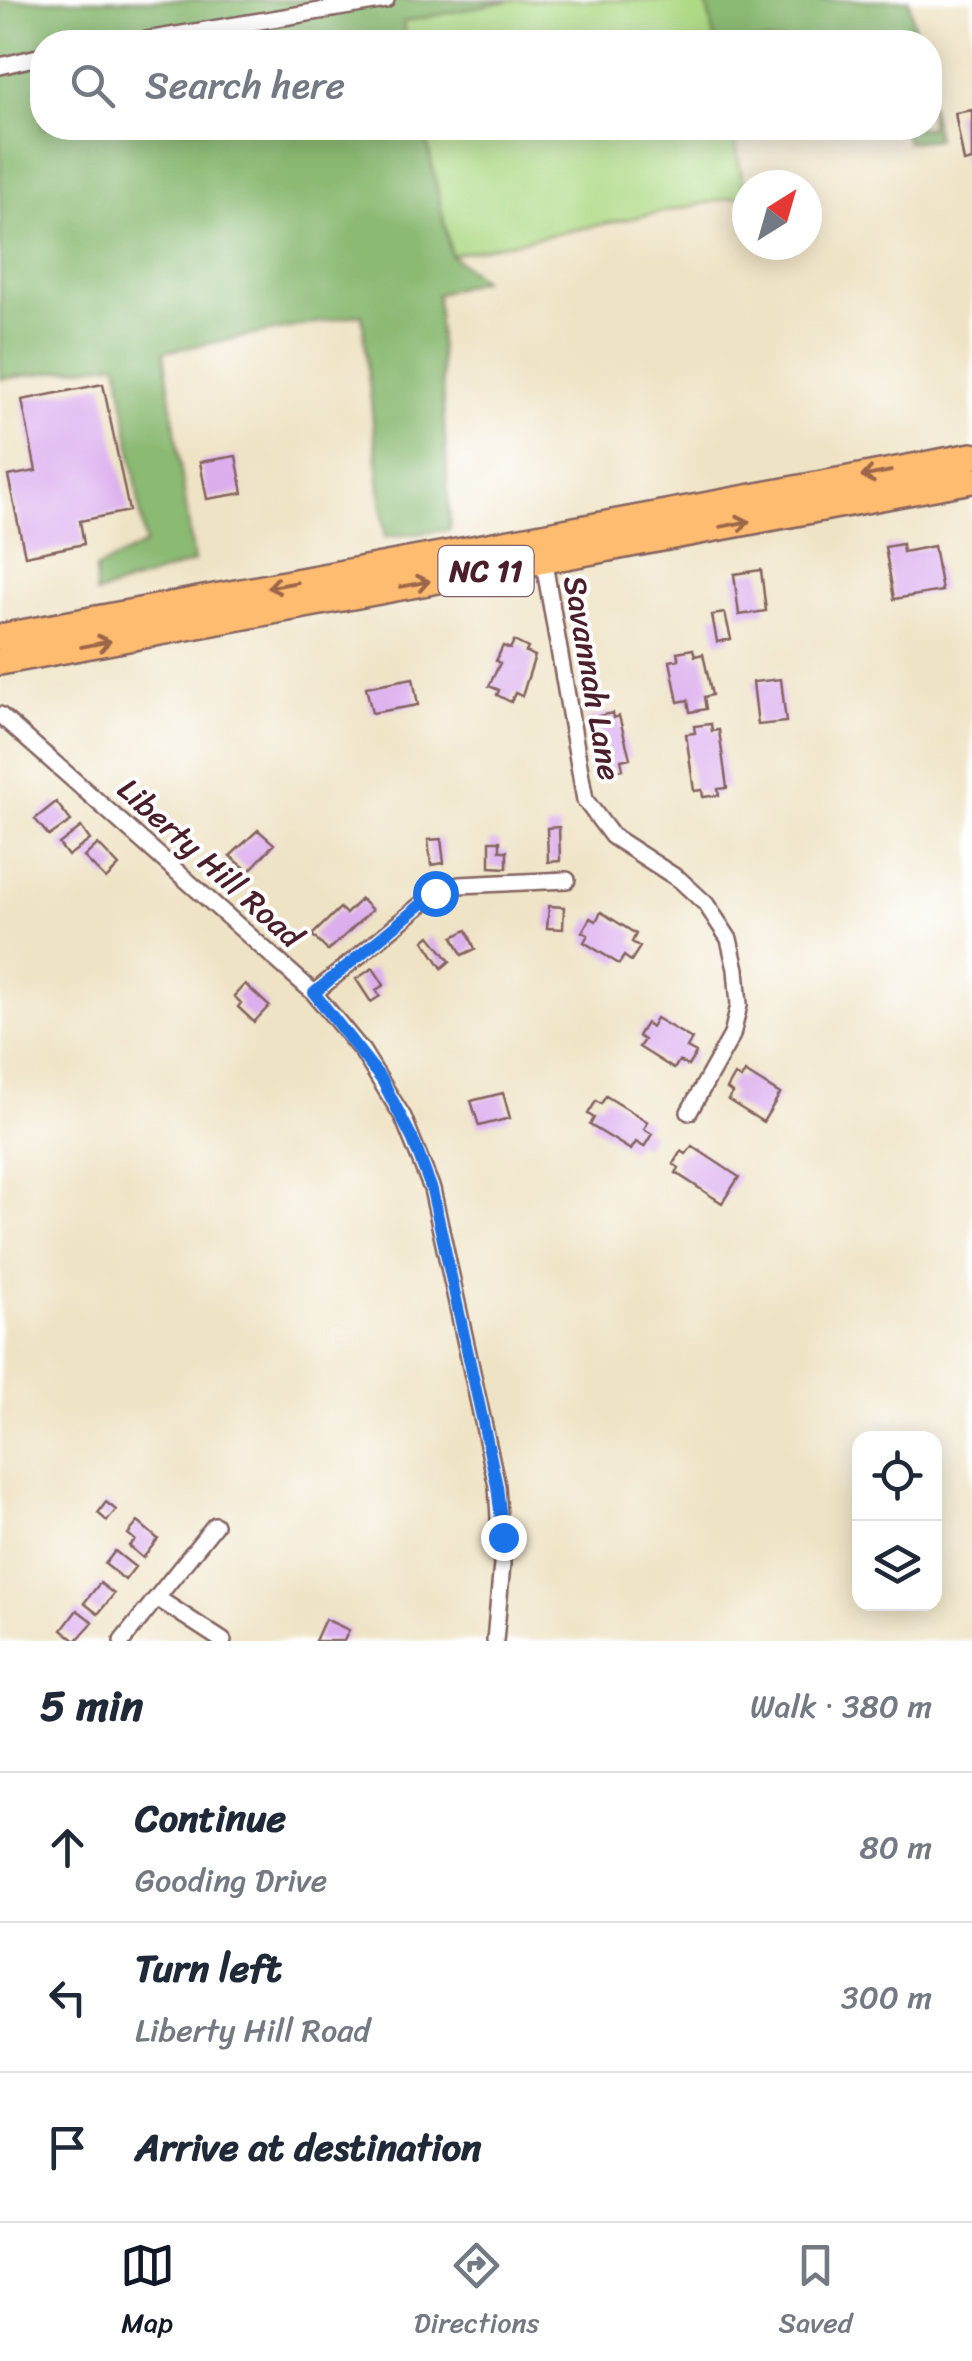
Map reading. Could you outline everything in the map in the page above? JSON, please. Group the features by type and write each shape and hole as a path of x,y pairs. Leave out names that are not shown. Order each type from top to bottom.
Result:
{"highway":[{"name":"NC 11","path":"0,662 972,456"},
{"name":"NC 11","path":"0,637 972,480"}],"street":[{"path":"206,30 386,0"},
{"path":"0,66 30,59"},
{"name":"Savannah Lane","path":"541,549 585,800 612,836 680,880 706,904 729,939 739,1004 732,1035 689,1112"},
{"name":"Liberty Hill Road","path":"0,714 314,993 382,1080 408,1128 432,1190 499,1498 502,1564 495,1641"},
{"path":"314,993 435,893 459,885 567,880"},
{"path":"122,1641 215,1525"},
{"path":"157,1598 223,1641"}],"green space":[{"path":"0,0 511,0 403,22 404,30 30,30 30,140 427,140 451,255 482,280 437,294 450,530 385,537 362,314 164,352 194,562 96,594 96,569 145,544 118,363 0,379"},
{"path":"511,0 706,0 712,30 404,30 402,22"},
{"path":"706,0 909,0 915,30 712,30"},
{"path":"427,140 735,140 741,170 732,170 732,198 451,255"}],"building":[{"path":"972,110 972,160 964,162 955,113"},
{"path":"103,384 129,511 80,521 84,544 25,556 8,476 36,471 22,400"},
{"path":"236,456 243,493 207,499 200,462"},
{"path":"902,544 903,552 934,546 942,591 894,599 885,547"},
{"path":"761,570 766,611 739,615 734,574"},
{"path":"725,613 731,639 717,642 712,615"},
{"path":"514,641 535,656 522,696 515,693 511,702 489,686 503,646 510,649"},
{"path":"693,649 695,656 703,654 712,695 704,697 706,709 690,712 688,700 678,702 670,661 679,659 677,652"},
{"path":"413,678 418,705 372,713 366,687"},
{"path":"781,679 786,722 758,725 753,682"},
{"path":"612,713 613,718 619,716 630,758 621,760 623,769 608,772 605,762 597,764 586,719"},
{"path":"711,724 712,731 719,730 727,788 718,789 719,795 703,797 702,790 694,791 686,734 695,733 694,726"},
{"path":"56,802 71,821 49,836 35,819"},
{"path":"81,827 90,840 68,856 59,844"},
{"path":"559,827 560,861 548,862 547,828"},
{"path":"258,830 274,844 249,871 230,856"},
{"path":"441,839 444,863 431,865 428,840"},
{"path":"490,841 500,841 500,851 507,851 507,868 490,867"},
{"path":"98,844 119,866 106,879 84,857"},
{"path":"361,899 372,910 328,951 312,935 340,908 346,914"},
{"path":"549,906 564,907 563,929 547,928"},
{"path":"601,912 636,934 632,942 640,947 631,961 624,956 619,964 584,942 588,935 582,932 590,918 596,921"},
{"path":"467,930 475,949 462,955 453,937"},
{"path":"430,936 450,961 442,968 424,941"},
{"path":"373,968 384,985 376,990 380,996 371,1002 356,979"},
{"path":"245,984 269,1006 254,1022 238,1007 241,1003 234,996"},
{"path":"656,1018 692,1039 687,1048 696,1053 688,1066 679,1061 674,1069 639,1047 644,1040 638,1036 646,1023 651,1027"},
{"path":"745,1072 780,1094 763,1122 728,1100 733,1093 727,1089 735,1075 741,1079"},
{"path":"503,1093 510,1118 479,1126 471,1101"},
{"path":"606,1096 648,1122 644,1129 652,1134 644,1147 636,1142 631,1150 590,1125 594,1118 588,1114 596,1101 601,1104"},
{"path":"692,1146 739,1177 722,1203 676,1173 679,1168 673,1164 681,1151 686,1154"},
{"path":"106,1502 116,1510 107,1521 98,1513"},
{"path":"138,1522 158,1539 143,1558 129,1546 135,1540 128,1534"},
{"path":"115,1551 135,1567 125,1580 105,1564"},
{"path":"100,1583 114,1594 98,1614 84,1603"},
{"path":"77,1610 93,1622 76,1641 62,1630"},
{"path":"325,1619 349,1630 344,1641 315,1641"}],"route":[{"path":"435,893 314,993 382,1080 403,1118 432,1190 497,1486 503,1537"}]}
